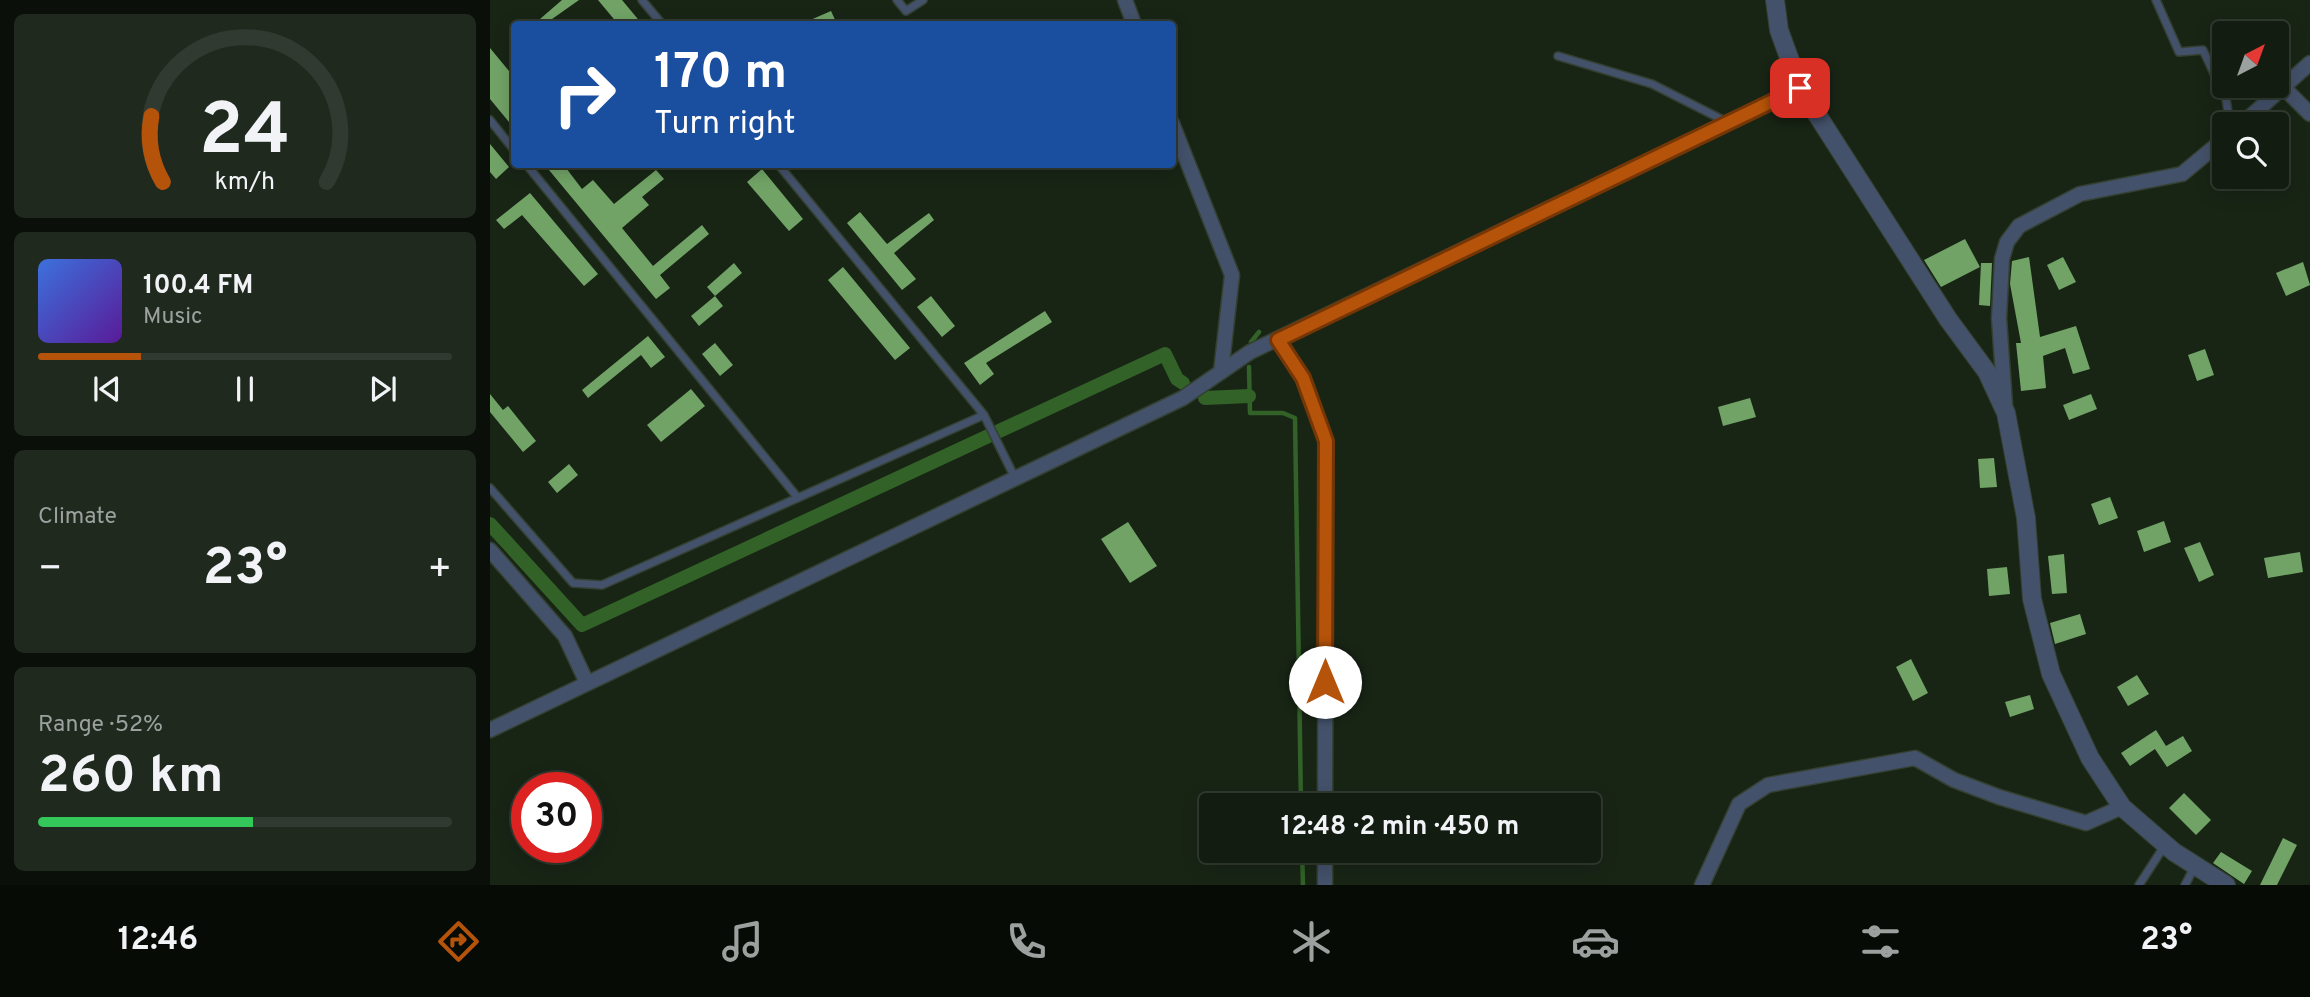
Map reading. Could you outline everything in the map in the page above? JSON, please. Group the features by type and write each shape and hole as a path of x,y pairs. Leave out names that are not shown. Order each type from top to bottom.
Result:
{"street":[{"path":"1125,0 1133,21"},
{"path":"1775,0 1779,30 1800,88 1948,319 1987,372 2006,413"},
{"path":"2289,83 2310,63"},
{"path":"490,730 1183,398 1250,352 1800,88"},
{"path":"2289,93 2310,114"},
{"path":"2256,112 2272,98"},
{"path":"1176,132 1232,275 1221,372"},
{"path":"2212,149 2182,174 2080,194 2019,226 2007,242 2002,259 1999,318 2006,413 2026,518 2032,600 2051,674 2090,758 2122,807 2166,844 2226,885"},
{"path":"1278,340 1303,378 1326,441 1325,793"},
{"path":"490,550 565,636 587,683"},
{"path":"1702,885 1739,804 1768,785 1915,758 1954,780 1999,797 2086,823 2122,807"},
{"path":"1325,863 1325,885"}],"lane":[{"path":"642,0 660,21"},
{"path":"897,0 906,11 923,0"},
{"path":"2156,0 2179,52 2203,50 2226,99 2228,112"},
{"path":"1558,56 1652,84 1728,123"},
{"path":"490,120 511,146"},
{"path":"529,168 798,498"},
{"path":"781,168 984,415 1015,479"},
{"path":"490,488 573,583 602,585 984,415"},
{"path":"2139,885 2166,844"},
{"path":"2185,885 2196,865"}],"building":[{"path":"562,0 579,0 549,21 540,19"},
{"path":"598,0 622,0 640,21 616,21"},
{"path":"831,11 836,21 808,21"},
{"path":"490,48 511,73 511,124 490,99"},
{"path":"490,144 509,167 496,179 490,172"},
{"path":"547,168 566,168 582,189 593,180 614,204 656,170 664,179 642,197 649,205 622,228 653,266 702,225 709,234 660,275 670,288 656,299"},
{"path":"762,169 803,219 789,231 747,182"},
{"path":"530,193 598,274 584,286 522,215 504,229 496,220"},
{"path":"860,212 887,244 929,213 934,220 894,253 916,279 902,290 847,223"},
{"path":"1965,239 1980,267 1941,287 1924,260"},
{"path":"2029,257 2040,337 2076,326 2090,369 2073,374 2065,348 2043,356 2046,388 2021,391 2016,343 2021,343 2010,284 2012,261"},
{"path":"2063,257 2076,282 2059,290 2047,265"},
{"path":"2303,262 2310,285 2286,296 2276,273"},
{"path":"734,263 742,273 715,296 707,287"},
{"path":"1981,263 1992,263 1990,306 1979,305"},
{"path":"843,267 910,348 895,360 828,280"},
{"path":"715,296 723,306 699,326 691,316"},
{"path":"931,296 955,326 942,337 917,307"},
{"path":"1045,311 1052,322 986,363 994,374 980,385 964,363"},
{"path":"648,336 665,357 651,368 641,355 588,398 582,390"},
{"path":"715,343 733,365 720,376 702,354"},
{"path":"2205,349 2214,375 2197,381 2188,355"},
{"path":"691,389 705,406 661,442 647,425"},
{"path":"490,394 503,410 508,406 536,441 523,452 490,412"},
{"path":"2091,394 2097,409 2069,420 2063,405"},
{"path":"1750,398 1756,417 1723,426 1718,407"},
{"path":"1994,458 1997,487 1980,488 1978,459"},
{"path":"569,464 578,475 557,493 548,482"},
{"path":"2110,497 2118,518 2099,525 2091,504"},
{"path":"2164,521 2171,542 2144,552 2137,531"},
{"path":"1128,522 1157,566 1130,583 1101,539"},
{"path":"2200,542 2214,575 2199,582 2184,548"},
{"path":"2300,552 2303,572 2268,578 2264,558"},
{"path":"2064,554 2067,593 2052,594 2048,556"},
{"path":"2007,567 2010,594 1989,596 1987,569"},
{"path":"2080,614 2086,634 2055,644 2050,623"},
{"path":"1911,659 1928,693 1913,701 1896,667"},
{"path":"2137,675 2149,694 2128,706 2117,687"},
{"path":"2030,695 2034,709 2010,717 2005,702"},
{"path":"2156,730 2166,746 2183,736 2192,751 2167,767 2155,749 2130,766 2121,753"},
{"path":"2184,793 2211,820 2196,835 2169,808"},
{"path":"2283,838 2297,845 2277,885 2260,885"},
{"path":"2221,852 2252,871 2244,884 2213,863"}],"waterway":[{"path":"1251,342 1259,332"},
{"path":"490,524 582,625 1165,354 1177,379 1183,383"},
{"path":"1249,367 1250,413 1283,413 1295,418 1301,793"},
{"path":"1205,398 1249,396"},
{"path":"1302,863 1303,885"}],"route":[{"path":"1325,682 1326,441 1303,378 1278,340 1800,88"}]}
